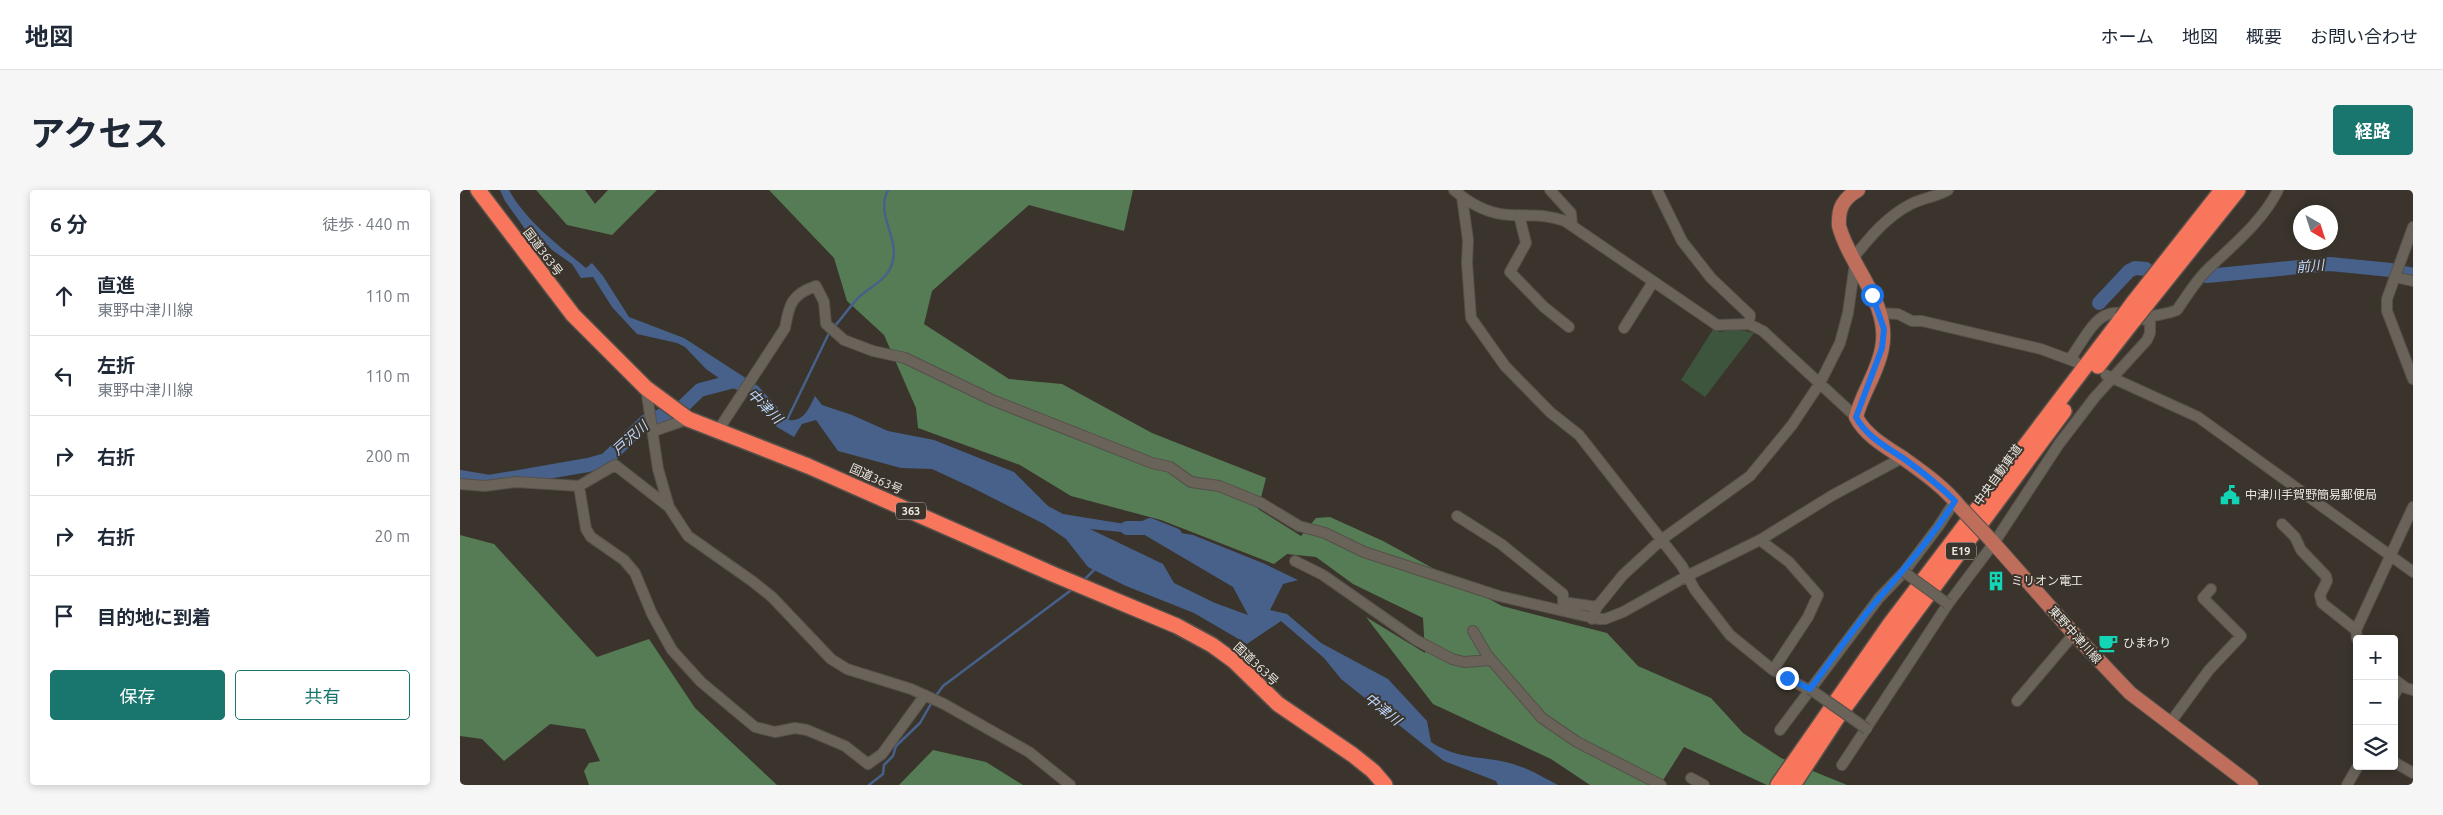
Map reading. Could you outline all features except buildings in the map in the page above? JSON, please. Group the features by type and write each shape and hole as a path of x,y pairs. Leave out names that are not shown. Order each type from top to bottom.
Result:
{"highway":[{"name":"国道363号","path":"478,190 573,315 646,388 688,419 719,427 1055,575 1177,626 1229,657 1278,704 1353,755 1373,771 1385,785"},
{"name":"中央自動車道","path":"1793,785 1850,700 2089,378 2222,190"},
{"name":"中央自動車道","path":"1778,785 1890,624 2136,313 2238,190"}],"main road":[{"path":"1856,417 1882,348 1884,329 1872,295 1840,232 1839,214 1844,200 1858,190"},
{"name":"東野中津川線","path":"1856,417 1861,426 1939,485 2130,693 2251,785"}],"street":[{"path":"1550,190 1571,213 1572,226"},
{"path":"1657,190 1682,241 1711,278 1750,315 1749,324"},
{"path":"1592,618 1597,607 1623,575 1661,540 1750,476 1792,425 1820,383 1840,343 1848,313 1854,260 1877,228 1912,203 1948,190"},
{"path":"1879,314 1898,314 1912,322 1922,321 2041,349 2075,361 2093,325 2105,313 2154,314 2170,313 2176,310 2206,271 2238,241 2273,200 2278,190"},
{"path":"1458,193 1492,213 1552,216 1572,226 1717,325 1749,324 1763,331 1856,417"},
{"path":"1458,193 1468,240 1467,263 1471,318 1506,366 1550,412 1579,435 1661,540 1704,602 1730,635 1773,670 1809,689 1867,729"},
{"path":"1519,215 1526,243 1510,272 1544,307 1569,327"},
{"path":"2413,227 2387,298 2387,312 2413,379"},
{"path":"2395,277 2413,281"},
{"path":"1624,328 1653,282"},
{"path":"719,427 785,328 788,309 795,297 802,291 816,286 824,302 826,324 844,340 872,351 905,358 992,400 1152,463 1170,467 1191,482 1231,490 1276,511 1299,526 1325,533 1364,552 1499,596 1592,618 1606,619 1623,612 1686,576 1760,540 1833,494 1902,458"},
{"path":"1842,765 1948,604 2059,444 2110,377 2147,340 2151,326 2150,322 2136,313"},
{"path":"2110,377 2198,417 2413,572"},
{"path":"646,388 658,469 669,507 688,536 772,597 831,659 847,669 925,695 1011,740 1070,785"},
{"path":"654,432 688,419"},
{"path":"460,484 485,486 516,482 579,486 615,465 669,507"},
{"path":"579,486 586,529 597,542 624,560 634,573 652,614 672,650 701,682 755,727 775,732 795,728 807,730 845,746 868,764 882,754 925,695"},
{"path":"1780,730 1879,598 1904,572 1957,504"},
{"path":"2282,524 2295,537 2301,550 2326,576 2327,581 2320,595 2322,603 2356,635 2413,507"},
{"path":"1456,516 1501,544 1564,594 1563,602 1597,607"},
{"path":"1760,540 1789,562 1818,595 1808,617 1773,670"},
{"path":"1295,561 1323,575 1416,640 1452,659 1464,662 1491,660"},
{"path":"1904,572 1948,604"},
{"path":"2170,723 2209,670 2242,636 2203,598 2211,589"},
{"path":"1473,631 1491,660 1532,708 1561,733 1661,785"},
{"path":"2018,701 2074,634"},
{"path":"2398,682 2413,690"},
{"path":"2398,764 2413,773"},
{"path":"2347,785 2356,770"},
{"path":"1692,778 1704,785"}],"green space":[{"path":"536,190 585,190 595,204 608,190 657,190 612,235 567,225"},
{"path":"769,190 1133,190 1124,231 1029,205 932,291 924,324 1009,379 1062,384 1152,433 1266,478 1258,509 1301,536 1316,518 1330,517 1383,541 1502,606 1607,633 1638,666 1711,698 1743,733 1781,758 1847,785 1767,785 1684,747 1660,785 1590,785 1551,759 1433,704 1366,617 1425,653 1423,618 1353,584 1316,557 1287,554 1274,564 1161,520 1071,496 1020,465 918,428 916,408 884,335 847,301 834,258"},
{"path":"1714,328 1720,332 1736,329 1754,333 1705,397 1681,380"},
{"path":"460,535 494,544 597,657 649,639 695,708 777,785 589,785 584,771 589,763 600,761 585,729 550,724 504,761 482,739 460,736"},
{"path":"933,750 986,762 1023,785 899,785"}],"water":[{"path":"500,190 509,190 533,222 586,268 592,263 603,276 629,317 684,338 758,386 789,420 799,419 808,409 815,396 822,405 852,415 888,431 934,440 1014,472 1048,506 1063,514 1193,535 1265,564 1298,580 1283,584 1270,610 1287,614 1321,643 1388,679 1427,721 1431,742 1441,748 1462,755 1505,762 1521,767 1558,785 1498,785 1496,781 1444,761 1341,679 1324,658 1281,621 1247,644 1194,613 1126,586 1088,567 1066,539 1044,524 932,469 901,468 838,451 816,420 802,424 794,437 777,427 752,397 733,388 706,369 685,347 677,343 637,334 612,307 593,277 581,278 572,264 552,250 538,235 525,229 505,201","holes":["1090,529 1143,534 1233,587 1248,615 1215,603 1174,583 1163,564"]}],"waterway":[{"path":"834,327 859,297 880,281 890,269 894,249 884,210 888,190"},
{"name":"前川","path":"2207,276 2330,264 2391,270 2413,275"},
{"name":"前川","path":"2099,303 2129,271 2135,268 2146,269"},
{"path":"787,420 830,331"},
{"name":"戸沢川","path":"460,477 489,482 588,465 606,460 646,421 680,409 700,390 734,381"},
{"name":"中津川","path":"1127,528 1144,528 1150,525 1175,535"},
{"path":"1084,580 1096,568"},
{"path":"935,697 943,686 1074,588"},
{"path":"869,785 883,774 884,765 893,756 896,746 920,723 932,702"}],"place":[{"name":"中津川手賀野簡易郵便局","path":"2230,495"},
{"name":"ミリオン電工","path":"1996,581"},
{"name":"ひまわり","path":"2108,643"}],"route":[{"path":"1787,678 1810,689 1879,598 1904,572 1955,501 1939,485 1889,450 1861,426 1856,417 1882,348 1884,329 1872,295"}]}
